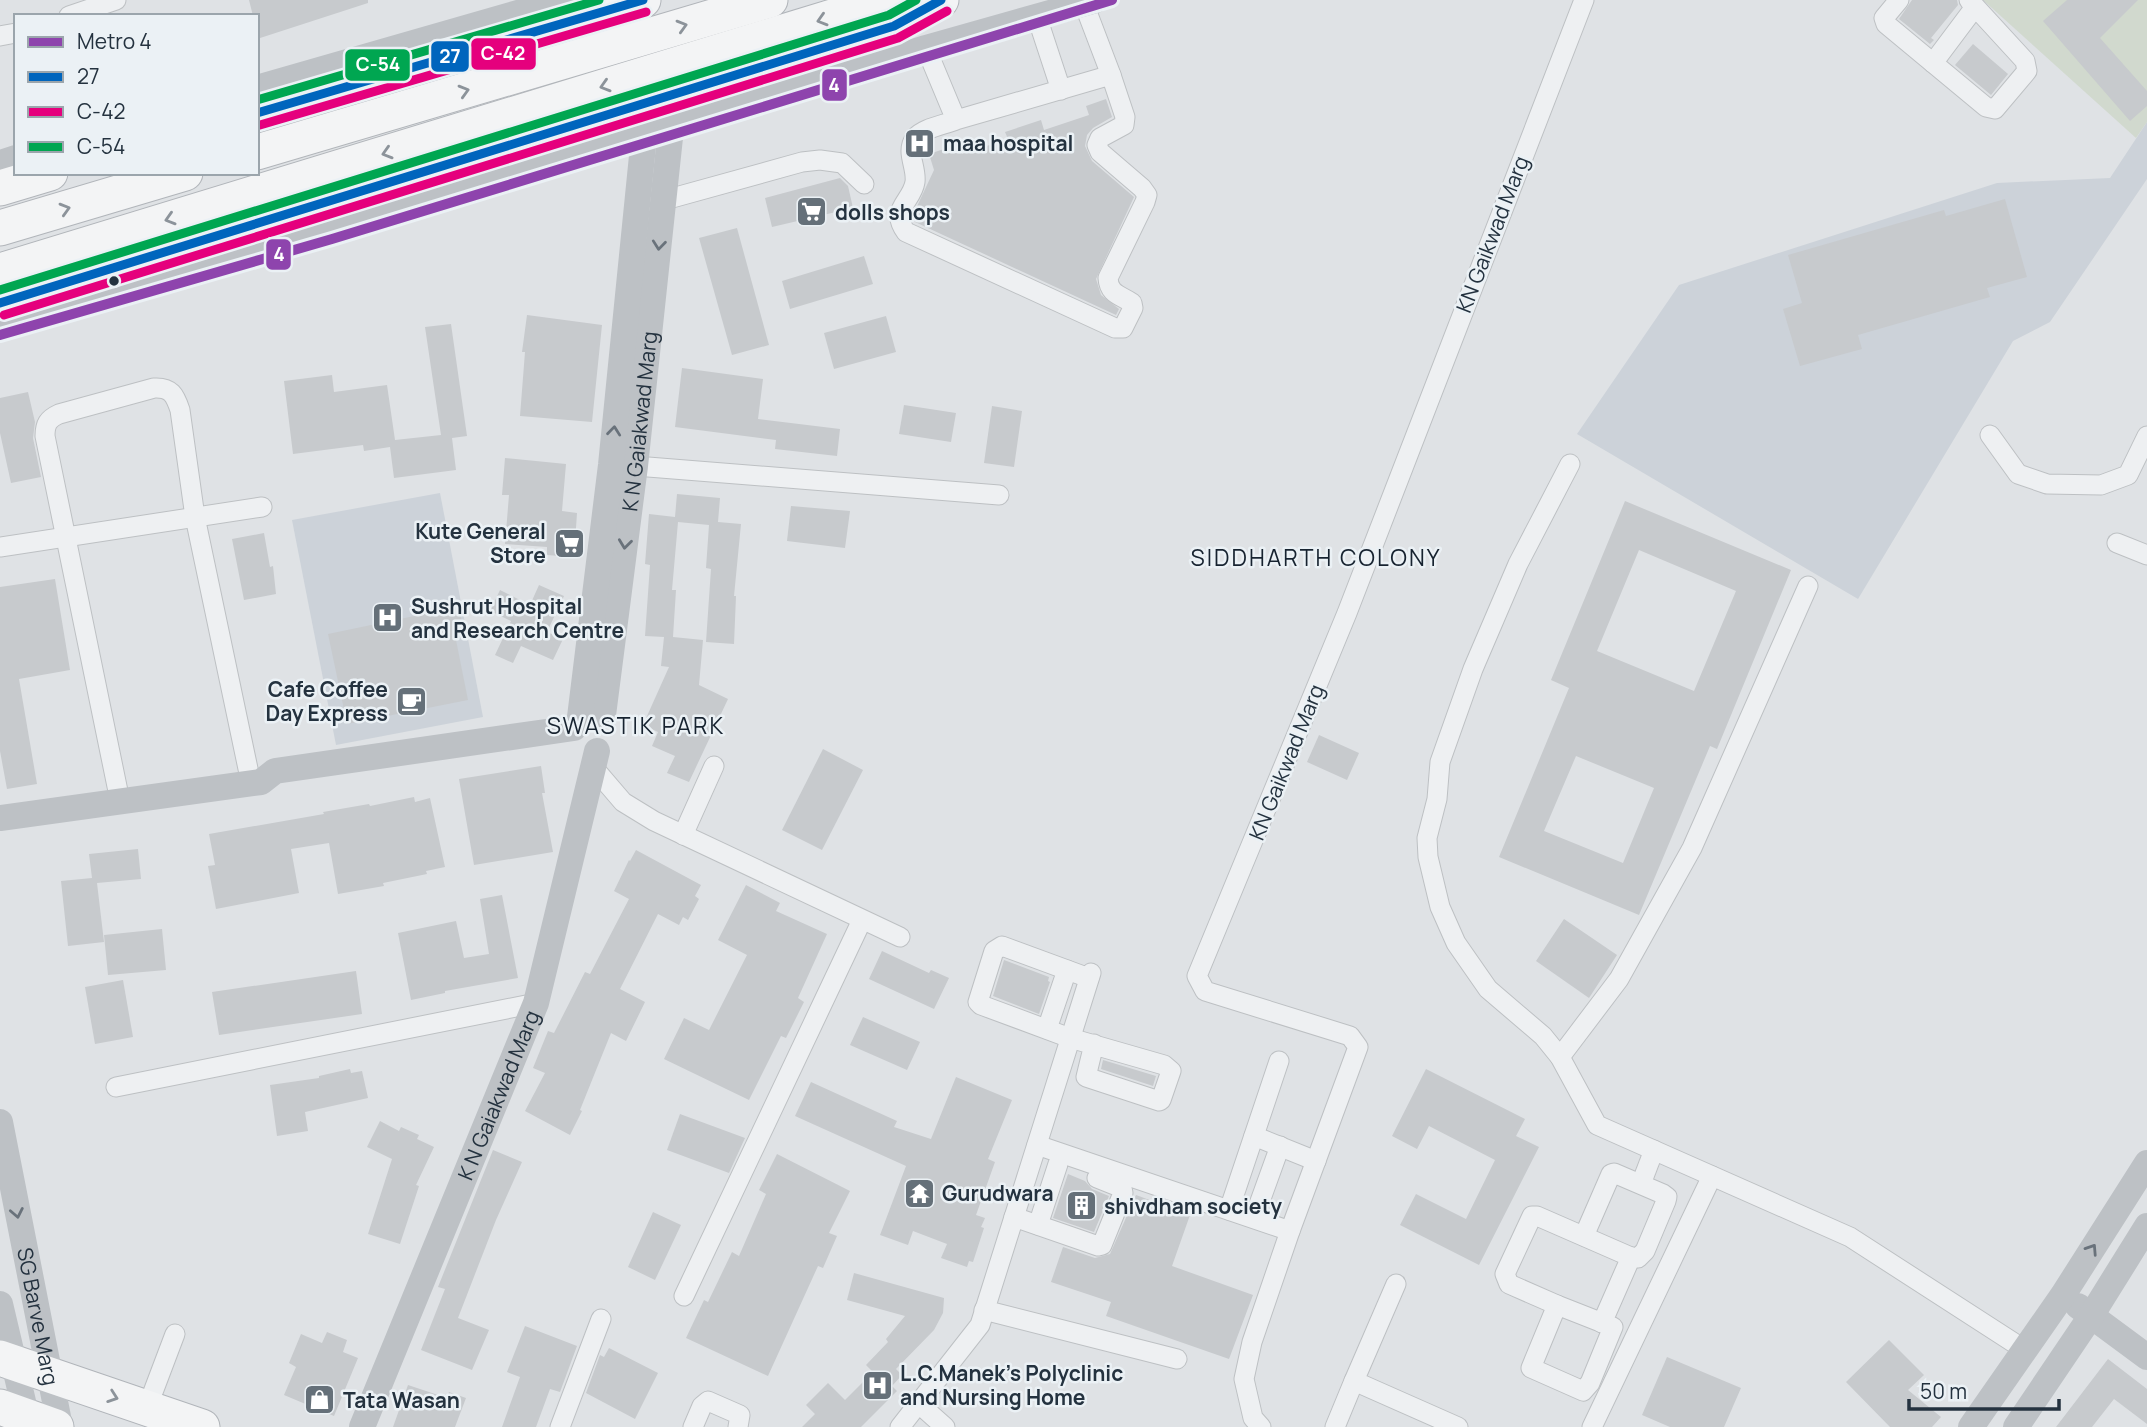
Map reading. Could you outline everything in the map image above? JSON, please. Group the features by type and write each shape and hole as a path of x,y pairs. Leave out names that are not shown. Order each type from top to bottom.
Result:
{"highway":[{"path":"259,112 643,0"},
{"path":"259,151 770,0"},
{"path":"0,271 888,0"},
{"path":"0,303 894,26 941,0"},
{"path":"0,188 43,175"},
{"path":"0,228 178,175"},
{"path":"6,1360 202,1427"}],"street":[{"path":"75,14 116,0"},
{"path":"259,88 563,0"},
{"name":"KN Gaikwad Marg","path":"1261,1427 1254,1418 1244,1379 1252,1342 1290,1231 1359,1047 1350,1036 1205,991 1197,976 1347,614 1482,258 1584,0"},
{"path":"1899,0 1884,18 1886,24 1933,63 1990,109 1999,105 2027,71 2025,61 1972,4 1933,63"},
{"path":"0,329 507,174 671,128 926,48 1090,2 1125,117 1124,125 1100,138 1097,145 1100,152 1147,195 1108,278 1108,287 1132,303 1133,308 1123,328 1115,328 906,232 900,224 900,211 915,185 910,150 921,132 1111,75"},
{"path":"1037,17 1060,90"},
{"path":"926,48 956,120"},
{"name":"K N Gaiakwad Marg","path":"362,1427 536,1003 587,736 623,465 633,366 663,200 671,128"},
{"name":"K N Gaiakwad Marg","path":"633,366 636,208 644,136"},
{"path":"636,208 802,162 820,160 842,163 863,184"},
{"path":"120,801 65,537 45,426 50,418 59,414 154,388 163,387 170,390 176,397 180,410 195,517 256,782"},
{"path":"1990,435 2018,474 2047,484 2101,485 2128,475 2147,436"},
{"path":"1570,464 1518,564 1473,669 1443,750 1437,799 1427,838 1428,857 1440,907 1456,943 1488,989 1528,1022 1560,1057 1597,1125 1850,1237 2025,1350"},
{"path":"623,465 999,495"},
{"path":"0,547 262,507"},
{"path":"2117,543 2147,555"},
{"path":"1560,1057 1619,979 1692,848 1808,586"},
{"path":"0,818 256,782 275,771 333,772 478,749 587,736 623,802 683,835 900,937"},
{"path":"683,835 713,766"},
{"path":"684,1296 862,920"},
{"path":"900,1427 980,1325 984,1310 1014,1217 1070,1038 1090,975 1067,970 1002,946 994,951 979,1003 1070,1038 1094,1045"},
{"path":"1047,1029 1067,970"},
{"path":"116,1087 536,1003"},
{"path":"1229,1210 1279,1062"},
{"name":"SG Barve Marg","path":"0,1122 48,1375 34,1421"},
{"path":"1254,1136 1316,1161"},
{"path":"1254,1218 1280,1146"},
{"path":"1014,1217 1098,1246 1102,1245 1123,1194 1122,1188 1116,1184 1058,1164 1035,1150"},
{"path":"1035,1150 1290,1231"},
{"path":"1641,1184 1654,1150"},
{"path":"1971,1427 2063,1295 2147,1163"},
{"path":"1038,1226 1058,1164"},
{"path":"1584,1236 1611,1174 1641,1184 1667,1197 1643,1255 1631,1256 1532,1216 1505,1274 1509,1284 1635,1336"},
{"path":"1592,1427 1712,1176"},
{"path":"1658,1221 1685,1233"},
{"path":"2016,1427 2091,1316 2147,1226"},
{"path":"1556,1305 1531,1368 1583,1391 1590,1384 1600,1360 1607,1325 1631,1256"},
{"path":"1335,1427 1396,1284"},
{"path":"2063,1295 2147,1357"},
{"path":"0,1304 6,1360 34,1421"},
{"path":"984,1310 1177,1359"},
{"path":"560,1427 601,1319"},
{"path":"147,1408 176,1334"},
{"path":"1600,1360 1619,1369"},
{"path":"1354,1381 1458,1427"},
{"path":"693,1427 702,1406 708,1401 740,1415 738,1427"},
{"path":"918,1403 940,1425"}],"shaded area":[{"path":"1983,0 2147,0 2147,122 2136,138"},
{"path":"2147,122 2147,179 2050,322 2013,341 1858,599 1577,434 1679,285 1997,183 2110,178"},
{"name":"Sushrut Hospital and Research Centre","path":"440,493 483,717 336,745 292,520"}],"building":[{"path":"249,0 368,0 368,3 259,38 259,14 252,14"},
{"path":"1912,0 1957,0 1958,5 1931,38 1934,40 1930,44 1899,19"},
{"path":"2067,0 2138,0 2100,38 2147,91 2147,106 2130,121 2043,21"},
{"path":"1973,44 2008,74 1991,95 1955,65"},
{"path":"1106,99 1112,117 1093,128 1087,135 1085,146 1092,161 1134,197 1096,279 1101,295 1119,309 1116,315 915,222 912,217 934,170 929,154 959,144 962,154 1008,139 1005,132 1041,120 1044,130 1089,115 1086,106"},
{"path":"840,178 848,186 853,208 772,227 765,198"},
{"path":"2005,199 2027,277 1987,288 1990,297 1858,335 1862,349 1800,366 1783,309 1802,303 1788,255 1944,210 1946,216"},
{"path":"737,228 769,345 732,355 699,238"},
{"path":"864,256 873,284 790,309 782,281"},
{"path":"527,315 602,325 592,422 520,416 525,352 522,352"},
{"path":"886,316 896,352 834,369 824,333"},
{"path":"451,324 467,436 452,438 456,470 394,478 390,447 364,451 363,445 293,454 284,381 332,375 334,392 387,385 395,440 441,435 425,327"},
{"path":"682,368 763,379 758,419 840,429 837,456 775,449 776,440 675,427"},
{"path":"28,392 35,422 33,438 41,477 11,483 0,433 0,398"},
{"path":"904,405 956,413 951,442 899,434"},
{"path":"992,406 1022,411 1014,467 984,463"},
{"path":"505,458 566,464 562,511 577,513 574,557 547,555 547,547 505,544 509,495 502,495"},
{"path":"677,494 720,498 718,522 741,524 734,596 734,644 706,642 711,569 706,568 709,525 678,522 672,590 676,590 673,637 703,640 699,685 728,699 689,782 667,773 675,756 652,746 658,732 643,725 669,667 661,666 664,637 645,636 650,565 645,564 649,514 675,517"},
{"path":"1625,501 1791,570 1717,749 1710,746 1639,915 1499,857 1569,688 1551,680","holes":["1639,550 1736,591 1694,691 1597,651","1576,756 1654,788 1623,863 1544,831"]},
{"path":"791,506 850,511 845,548 787,541"},
{"path":"264,533 270,567 273,566 276,594 244,600 232,539"},
{"path":"55,579 70,670 19,679 37,784 7,789 0,751 0,587"},
{"path":"539,585 564,596 547,632 563,639 553,660 521,646 513,663 495,655 511,621 490,611 500,590 530,605"},
{"path":"458,604 462,623 453,625 468,700 347,724 328,634"},
{"path":"1319,735 1359,753 1347,780 1307,762"},
{"path":"823,749 863,770 822,850 782,830"},
{"path":"541,766 545,793 542,793 553,852 474,865 459,779"},
{"path":"414,797 415,802 430,798 445,867 426,871 427,874 383,883 384,886 338,894 329,843 291,849 299,893 216,909 208,866 215,865 209,834"},
{"path":"138,849 141,879 97,883 104,942 68,946 61,881 92,878 89,854"},
{"path":"636,850 701,885 695,896 699,899 688,920 683,917 679,925 658,914 620,989 645,1002 626,1041 611,1033 580,1110 582,1111 570,1135 525,1111 545,1073 533,1068 548,1031 554,1033 585,972 590,974 629,899 614,891"},
{"path":"746,885 780,903 776,911 827,934 798,998 804,1002 786,1038 781,1036 749,1100 664,1059 684,1018 709,1030 747,955 718,940"},
{"path":"502,895 518,978 411,1000 398,933 456,921 464,958 489,954 480,899"},
{"path":"1564,919 1617,955 1589,998 1536,961"},
{"path":"162,929 166,970 108,975 104,935"},
{"path":"882,951 929,973 931,970 949,978 934,1009 869,979"},
{"path":"1004,960 1049,977 1050,982 1039,1014 993,996"},
{"path":"356,971 362,1014 219,1035 212,992"},
{"path":"123,980 133,1037 95,1044 85,987"},
{"path":"863,1017 920,1042 907,1070 850,1045"},
{"path":"1103,1060 1156,1076 1153,1086 1101,1069"},
{"path":"350,1069 351,1073 362,1071 368,1098 305,1112 308,1131 277,1136 270,1085 319,1078"},
{"path":"1426,1069 1525,1119 1516,1136 1539,1147 1479,1265 1400,1225 1416,1194 1466,1219 1495,1160 1429,1126 1417,1149 1392,1136"},
{"path":"956,1077 1012,1100 988,1159 995,1162 976,1215 985,1218 981,1227 984,1228 973,1262 969,1261 967,1267 941,1258 947,1244 913,1231 908,1245 880,1235 906,1166 795,1116 811,1082 897,1121 894,1127 931,1139"},
{"path":"680,1114 745,1138 729,1173 667,1150"},
{"path":"380,1121 399,1131 401,1127 419,1135 417,1139 434,1147 416,1185 419,1186 400,1244 368,1234 392,1159 367,1147"},
{"path":"493,1150 522,1162 458,1318 489,1330 472,1370 421,1350 445,1289 438,1287"},
{"path":"777,1154 850,1191 829,1233 837,1236 823,1268 818,1266 768,1376 686,1338 704,1300 708,1302 732,1252 739,1256 766,1194 759,1190"},
{"name":"shivdham society","path":"1068,1174 1109,1196 1094,1232 1053,1218"},
{"path":"1136,1195 1190,1215 1172,1266 1253,1295 1229,1359 1106,1316 1111,1302 1051,1282 1063,1247 1095,1258 1110,1254"},
{"path":"653,1212 681,1225 655,1280 628,1267"},
{"path":"854,1273 944,1298 943,1313 934,1330 896,1369 902,1375 892,1386 897,1391 861,1427 802,1427 815,1414 806,1405 828,1383 845,1400 873,1372 866,1365 888,1342 886,1339 905,1316 847,1300"},
{"path":"525,1326 577,1346 560,1392 550,1389 536,1427 502,1427 520,1377 507,1372"},
{"path":"327,1332 347,1340 343,1352 358,1358 334,1416 284,1395 296,1367 289,1363 301,1334 322,1343"},
{"path":"1889,1340 1924,1375 1908,1390 1941,1417 1932,1427 1890,1427 1846,1382"},
{"path":"609,1348 658,1373 635,1419 586,1393 600,1355 604,1357"},
{"path":"1667,1357 1741,1388 1724,1427 1670,1427 1642,1415"},
{"path":"2108,1359 2147,1389 2147,1424 2114,1399 2092,1427 2056,1427"},
{"path":"408,1385 447,1398 449,1392 466,1398 455,1427 393,1427"}],"metro line":[{"name":"4","path":"0,335 332,239 1112,0"}],"transit line":[{"name":"C-54","path":"259,99 599,0"},
{"name":"27","path":"259,112 643,0"},
{"name":"C-54","path":"0,290 889,15 916,0"},
{"name":"27","path":"0,303 894,26 941,0"},
{"name":"C-42","path":"4,315 898,38 947,11"},
{"name":"C-42","path":"260,125 646,12"}],"place":[{"name":"maa hospital","path":"920,143"},
{"name":"dolls shops","path":"812,212"},
{"name":"Kute General Store","path":"569,543"},
{"name":"Sushrut Hospital and Research Centre","path":"388,618"},
{"name":"Cafe Coffee Day Express","path":"411,701"},
{"name":"Gurudwara","path":"919,1193"},
{"name":"shivdham society","path":"1081,1206"},
{"name":"L.C.Manek's Polyclinic and Nursing Home","path":"877,1385"},
{"name":"Tata Wasan","path":"320,1400"}],"district":[{"name":"SIDDHARTH COLONY","path":"1316,557"},
{"name":"SWASTIK PARK","path":"636,725"}]}
